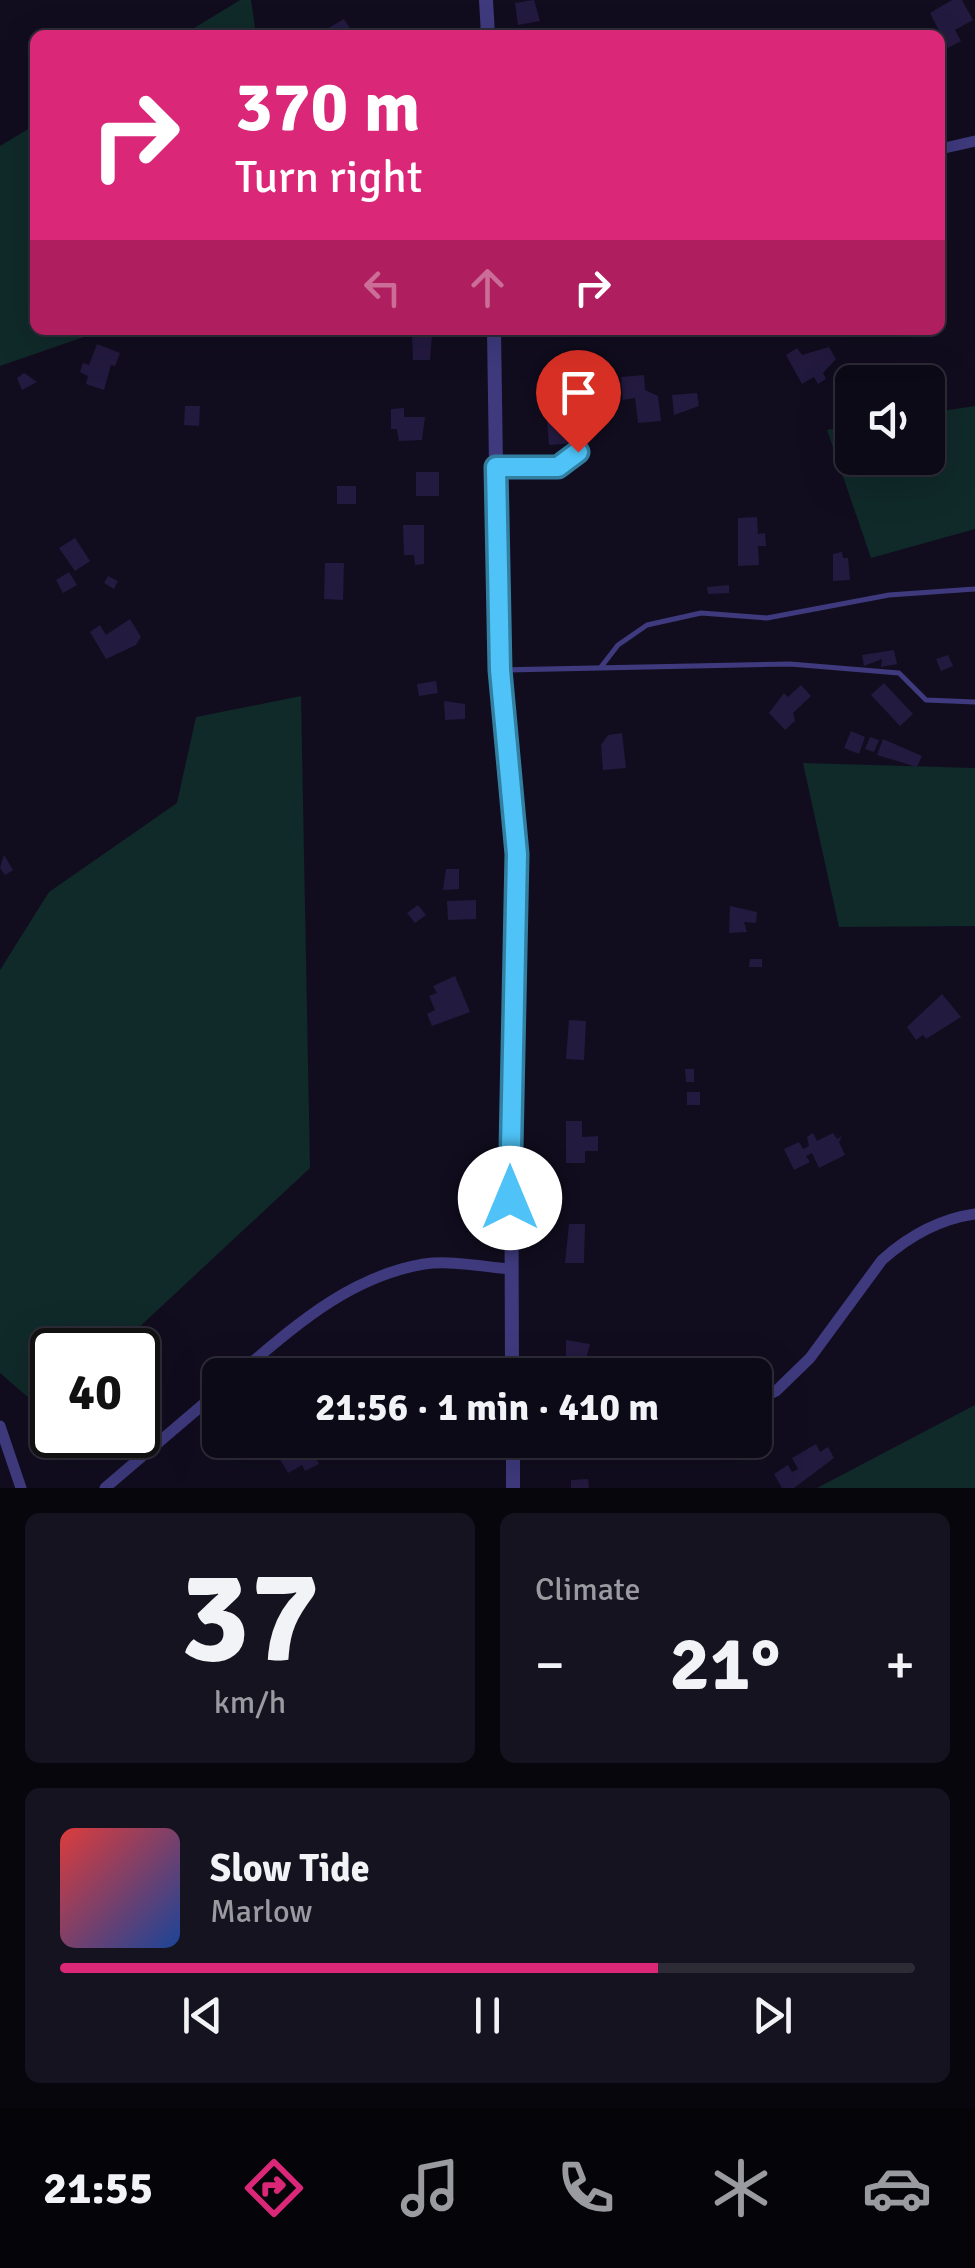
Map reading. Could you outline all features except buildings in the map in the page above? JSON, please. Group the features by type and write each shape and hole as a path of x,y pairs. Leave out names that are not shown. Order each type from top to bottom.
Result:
{"street":[{"path":"486,0 488,30"},
{"path":"945,149 975,141"},
{"path":"494,335 500,670 517,854 510,1358"},
{"path":"772,1390 793,1377 882,1260 898,1246 935,1225 975,1214"},
{"path":"257,1358 304,1318 373,1278 427,1263 510,1269"},
{"path":"105,1488 202,1405"},
{"path":"0,1426 22,1488"},
{"path":"512,1488 513,1458"}],"lane":[{"path":"496,467 558,467 578,452 605,417"},
{"path":"601,667 618,645 647,625 701,613 767,618 889,595 975,590"},
{"path":"500,670 790,664 899,673 926,700 975,702"}],"green space":[{"path":"240,0 251,0 255,30 191,30"},
{"path":"30,128 30,335 90,335 0,366 0,146"},
{"path":"975,406 975,529 871,558 842,475 945,475 945,410"},
{"path":"835,428 835,453 827,430"},
{"path":"301,696 310,1168 138,1328 30,1328 30,1399 0,1373 0,970 49,892 177,803 196,717"},
{"path":"803,763 975,768 975,926 839,927"},
{"path":"975,1405 975,1488 817,1488"}],"route":[{"path":"510,1198 517,854 500,670 496,467 558,467 578,452"}]}
